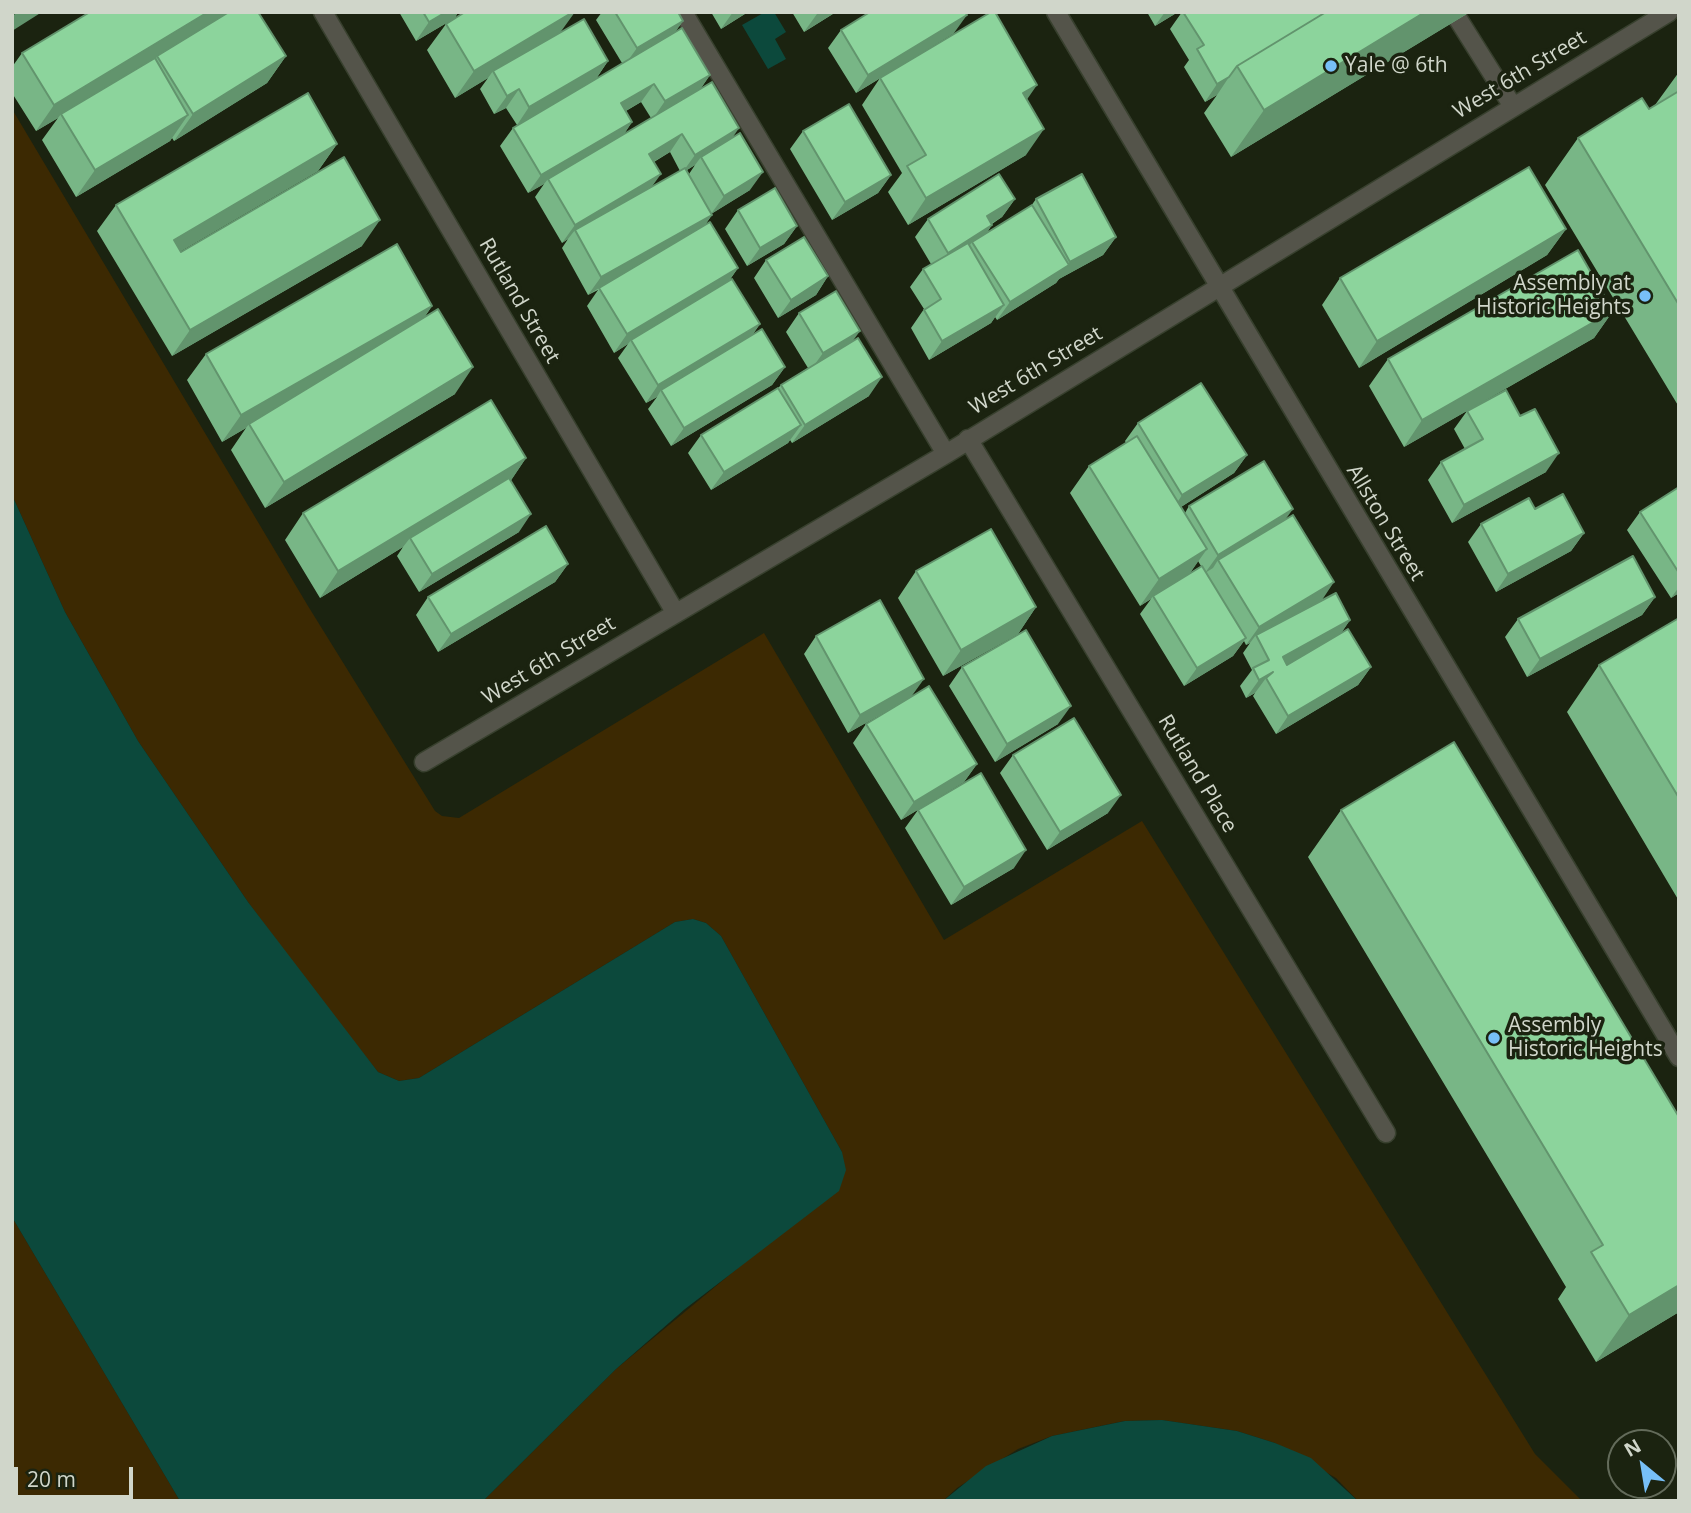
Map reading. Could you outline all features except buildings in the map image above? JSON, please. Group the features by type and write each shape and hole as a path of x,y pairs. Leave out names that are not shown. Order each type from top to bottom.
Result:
{"street":[{"name":"Rutland Street","path":"323,12 675,612"},
{"path":"683,12 946,454"},
{"name":"Allston Street","path":"1056,12 1679,1057"},
{"name":"West 6th Street","path":"424,762 946,454 1669,12"},
{"path":"1458,19 1513,106"},
{"name":"Rutland Place","path":"968,439 1386,1133"}],"shaded area":[{"path":"12,109 308,606 435,811 442,816 459,818 764,633 944,940 1142,821 1535,1454 1582,1501 1358,1501 1336,1478 1275,1443 1237,1431 1162,1420 1124,1421 1052,1436 1018,1449 957,1488 943,1501 483,1501 616,1369 757,1252 842,1152 721,936 706,923 693,919 675,922 419,1078 399,1081 378,1072 319,998 248,902 138,741 65,612 12,495"},
{"path":"12,1217 180,1501 12,1501"}],"water":[{"path":"765,12 774,12 786,32 775,39 786,59 768,69 742,25"},
{"path":"12,495 65,612 138,741 248,902 378,1072 399,1081 419,1078 675,922 693,919 706,923 721,936 842,1152 846,1170 839,1191 685,1309 616,1369 483,1501 180,1501 12,1217"},
{"path":"1162,1420 1237,1431 1275,1443 1311,1458 1358,1501 943,1501 986,1466 1052,1436 1125,1421"}],"place":[{"name":"Yale @ 6th","path":"1331,66"},
{"name":"Assembly at Historic Heights","path":"1645,296"},
{"name":"Assembly Historic Heights","path":"1494,1038"}]}
